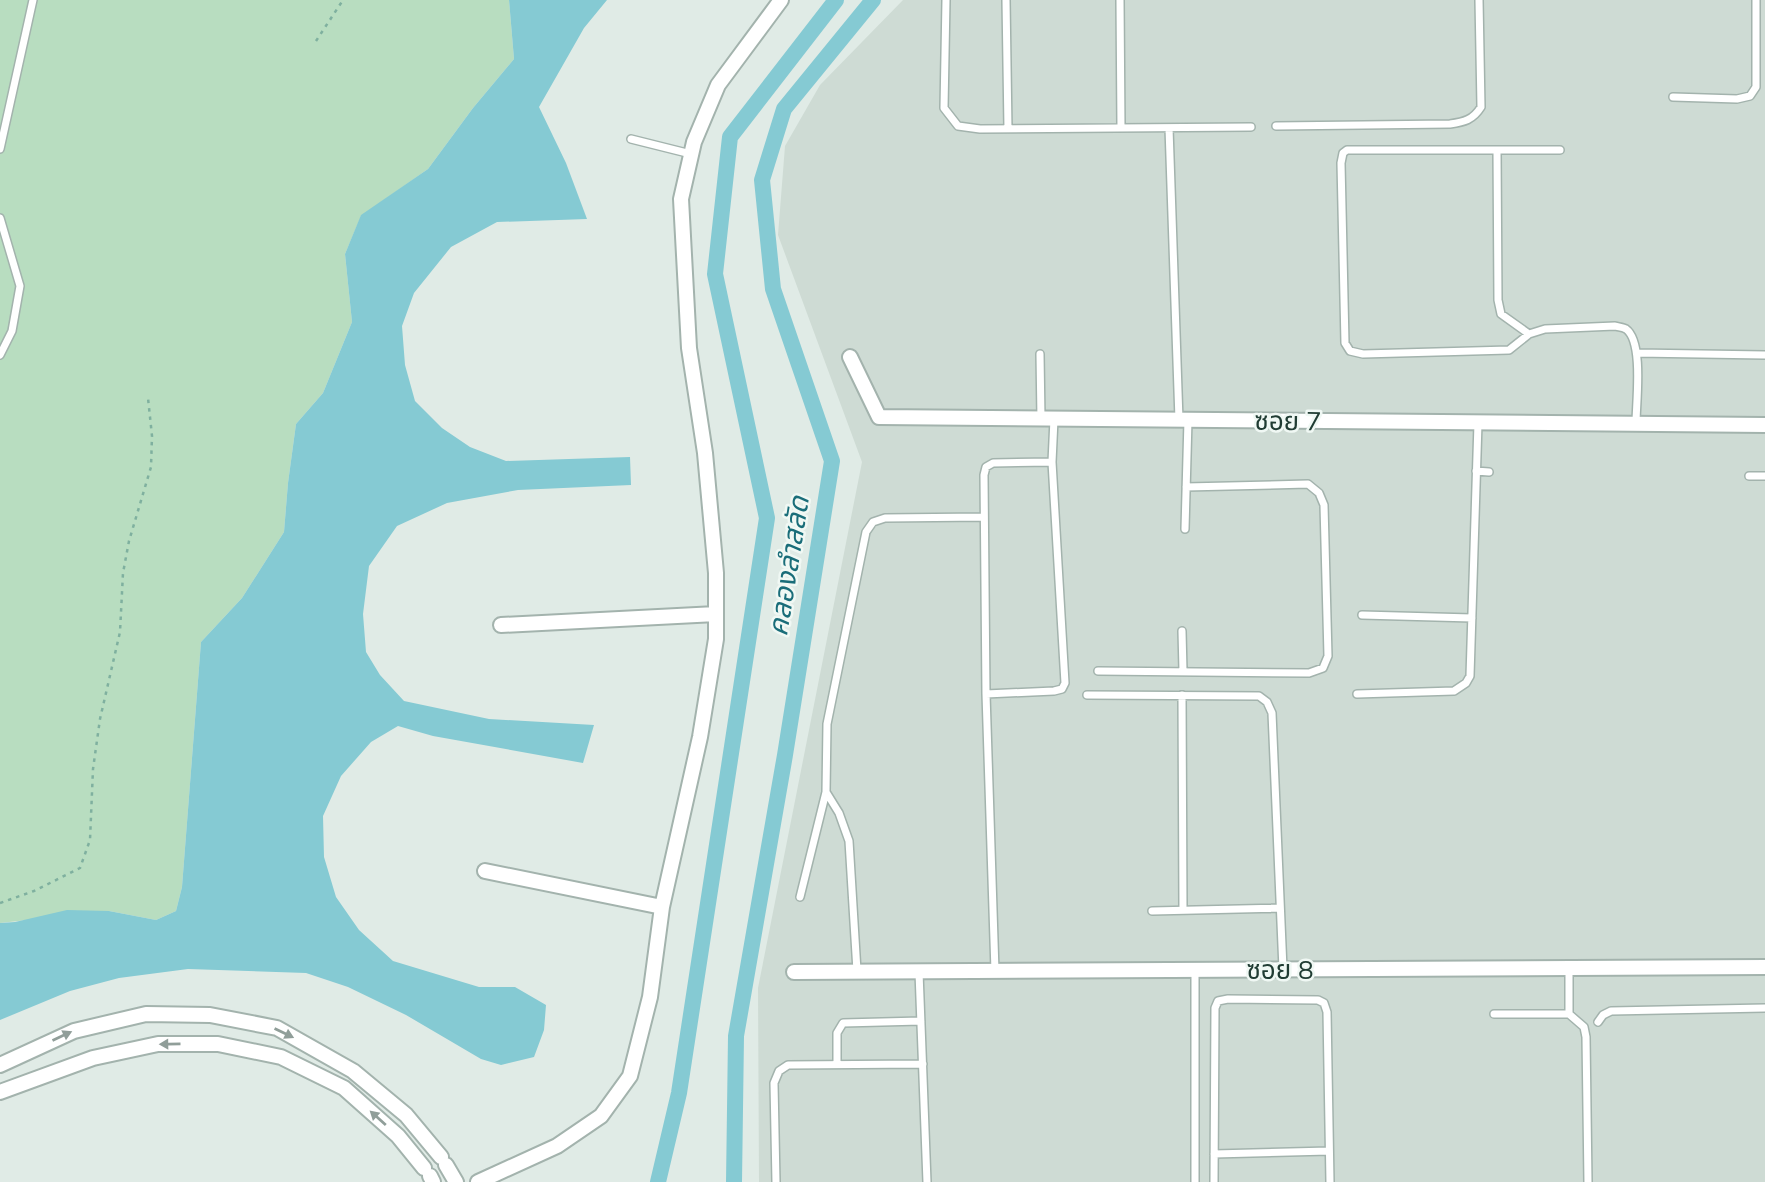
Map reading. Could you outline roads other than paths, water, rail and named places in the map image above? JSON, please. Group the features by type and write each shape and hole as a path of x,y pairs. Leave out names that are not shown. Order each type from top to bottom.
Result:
{"street":[{"path":"478,1182 557,1146 601,1116 630,1076 650,997 662,907 700,737 716,639 716,573 705,453 689,348 681,199 692,154 718,85 782,0"},
{"name":"ซอย 7","path":"850,356 879,417 1765,425"},
{"path":"501,625 716,614"},
{"path":"485,871 662,907"},
{"name":"ซอย 8","path":"794,972 1765,967"},
{"path":"0,1065 74,1031 146,1014 210,1015 277,1028 353,1071 406,1115 443,1161 456,1182"},
{"path":"0,1091 93,1058 158,1044 218,1044 281,1057 344,1088 398,1136 429,1175"}],"lane":[{"path":"0,149 33,0"},
{"path":"946,0 944,108 958,126 980,129 1251,127"},
{"path":"1006,0 1008,129"},
{"path":"1120,0 1121,128"},
{"path":"1276,126 1450,124 1467,121 1476,115 1481,107 1479,0"},
{"path":"1673,97 1737,99 1750,96 1756,87 1756,0"},
{"path":"1168,128 1186,486 1185,529"},
{"path":"631,139 692,154"},
{"path":"1560,150 1347,150 1343,153 1340,163 1345,343 1350,351 1363,354 1509,350 1529,334 1545,329 1615,326 1626,329 1633,338 1637,353 1636,424"},
{"path":"1497,150 1498,300 1501,314 1529,334"},
{"path":"0,218 20,286 12,331 0,355"},
{"path":"1637,353 1765,355"},
{"path":"986,694 1054,691 1062,689 1065,683 1052,462 1040,354"},
{"path":"1357,694 1454,691 1466,683 1470,676 1478,423"},
{"path":"995,971 986,694 984,475 986,467 993,463 1052,462"},
{"path":"1476,471 1489,472"},
{"path":"1749,476 1765,476"},
{"path":"1098,671 1309,673 1323,668 1328,656 1324,505 1319,493 1308,484 1186,486"},
{"path":"800,897 826,792 827,724 866,532 873,522 885,518 984,517"},
{"path":"1362,615 1472,618"},
{"path":"1182,631 1183,671"},
{"path":"1087,695 1259,696 1267,702 1272,712 1283,970"},
{"path":"1182,695 1183,910"},
{"path":"826,792 839,813 849,841 857,972"},
{"path":"1152,911 1280,908"},
{"path":"1569,968 1569,1014"},
{"path":"1195,970 1195,1182"},
{"path":"919,972 927,1182"},
{"path":"1214,1182 1215,1008 1219,1002 1228,999 1318,1000 1324,1003 1327,1012 1329,1182"},
{"path":"1598,1022 1602,1015 1611,1011 1765,1008"},
{"path":"1494,1014 1569,1014 1584,1027 1588,1182"},
{"path":"837,1064 837,1033 843,1023 921,1021"},
{"path":"776,1182 774,1083 779,1071 788,1065 923,1064"},
{"path":"1214,1154 1329,1151"}],"water":[{"path":"509,0 607,0 584,28 539,107 566,163 587,219 497,222 451,247 414,293 402,326 405,365 415,401 442,428 470,447 506,461 630,457 631,485 518,490 447,503 397,526 369,566 363,614 366,652 380,675 404,701 489,719 594,725 583,763 433,736 398,726 371,742 341,776 323,816 324,857 336,897 359,930 393,961 479,987 515,987 546,1005 544,1030 534,1057 501,1065 481,1059 406,1015 348,987 306,973 188,969 119,978 70,991 0,1020 0,923 67,910 109,911 156,920 176,911 182,887 201,642 242,598 284,532 296,424 323,393 352,322 345,254 361,215 428,169 473,108 514,59"}],"waterway":[{"path":"658,1182 679,1093 767,518 715,274 730,137 836,0"},
{"name":"คลองลำสลัด","path":"734,1182 736,1036 832,461 773,289 762,180 784,109 873,0"}]}
